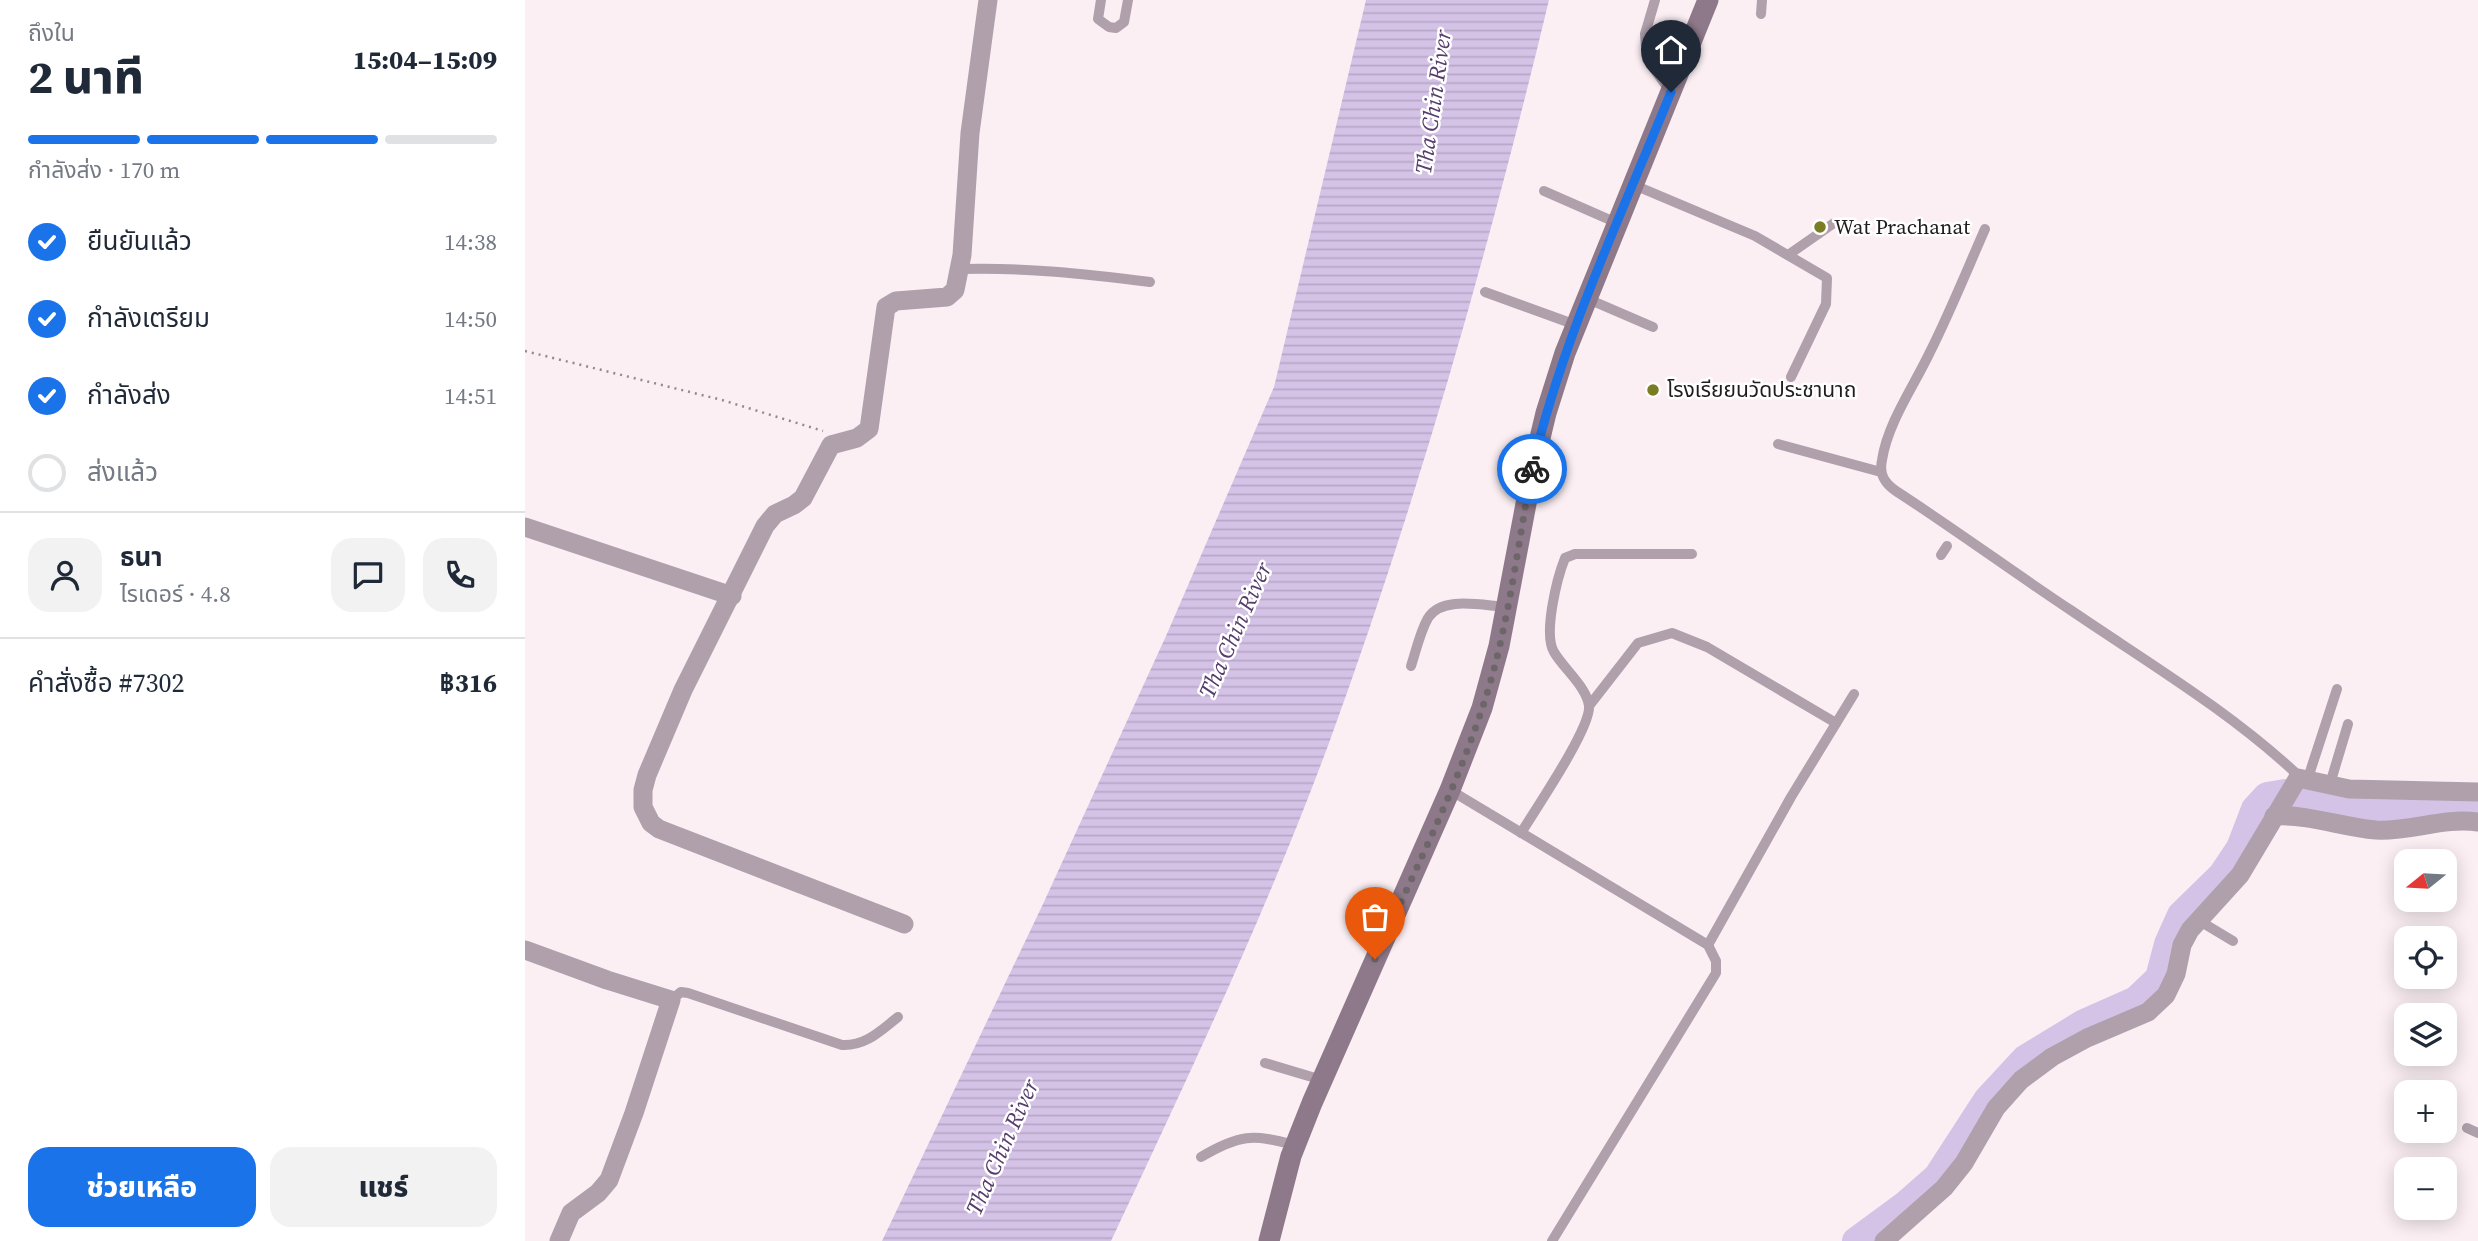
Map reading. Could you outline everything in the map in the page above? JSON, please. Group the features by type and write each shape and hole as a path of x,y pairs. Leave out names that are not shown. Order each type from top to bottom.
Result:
{"main road":[{"path":"1269,1241 1295,1145 1450,790 1482,708 1507,607 1546,413 1577,325 1708,0"}],"street":[{"path":"904,924 668,833 651,823 645,815 643,790 683,690 765,526 775,514 795,505 803,498 831,445 864,435 869,429 886,307 896,301 947,297 955,290 960,269 970,138 988,0"},
{"path":"525,527 732,596"},
{"path":"1884,1241 1944,1188 1964,1163 1996,1108 2021,1080 2052,1057 2087,1038 2148,1012 2167,995 2176,974 2182,945 2190,930 2240,875 2276,813 2301,779 2349,789 2478,788"},
{"path":"2276,813 2297,814 2376,830 2449,822 2478,822"},
{"path":"525,950 671,1000 609,1180 598,1193 571,1213 559,1241"}],"lane":[{"path":"1101,0 1098,19 1108,27 1116,28 1121,27 1124,22 1128,0"},
{"path":"1655,0 1645,34 1647,59 1671,92"},
{"path":"1761,14 1762,0"},
{"path":"1634,185 1755,236 1826,278 1826,304 1791,377"},
{"path":"1544,191 1618,223"},
{"path":"1788,256 1834,223"},
{"path":"1985,229 1930,351 1893,423 1882,458 1881,472 1888,486 2182,683 2267,746 2301,779 2337,690"},
{"path":"960,269 995,267 1056,270 1150,282"},
{"path":"1485,292 1577,325"},
{"path":"1588,299 1653,327"},
{"path":"1778,444 1881,472"},
{"path":"1589,706 1581,688 1553,652 1549,633 1560,570 1565,558 1575,554 1692,554"},
{"path":"1411,666 1428,619 1437,608 1449,605 1507,607"},
{"path":"1521,833 1582,731 1589,706 1638,643 1672,633 1707,647 1836,723"},
{"path":"1708,945 1791,797 1854,694"},
{"path":"2330,784 2348,724"},
{"path":"1450,790 1708,945 1716,961 1716,973 1552,1241"},
{"path":"2198,920 2233,941"},
{"path":"671,1000 676,994 688,993 842,1045 866,1042 898,1017"},
{"path":"1265,1063 1322,1080"},
{"path":"2467,1128 2478,1133"},
{"path":"1201,1157 1222,1144 1248,1137 1295,1145"}],"path":[{"path":"525,351 722,400 851,439"}],"water":[{"name":"Tha Chin River","path":"1366,0 1549,0 1502,188 1450,375 1392,560 1305,806 1225,994 1111,1241 882,1241 1043,904 1166,636 1274,387"}],"waterway":[{"path":"1856,1241 1905,1205 1937,1177 1987,1100 2025,1059 2084,1023 2136,1000 2159,978 2168,944 2181,915 2222,875 2240,848 2255,809 2267,796 2285,793 2365,810 2401,813 2455,808 2478,809"}],"way so far":[{"path":"1375,959 1450,790 1482,708 1499,646 1532,469"}],"place":[{"name":"Wat Prachanat","path":"1820,227"},
{"name":"โรงเรียยนวัดประชานาถ","path":"1653,390"}],"route":[{"path":"1532,469 1565,353 1671,92"}]}
